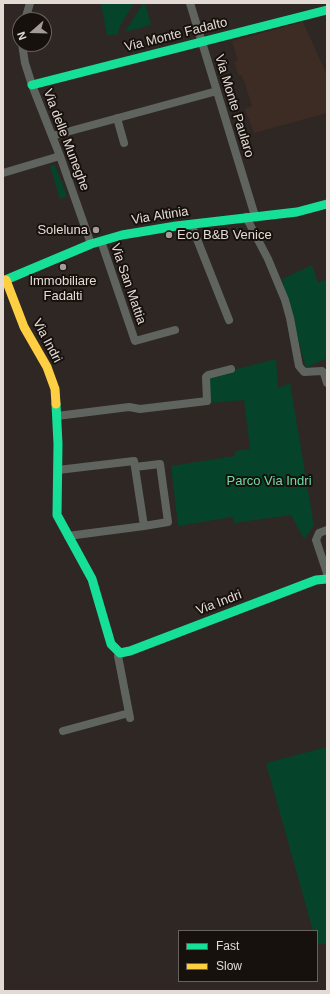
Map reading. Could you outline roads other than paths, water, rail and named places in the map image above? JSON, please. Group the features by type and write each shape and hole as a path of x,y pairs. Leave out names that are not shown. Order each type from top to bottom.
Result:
{"street":[{"name":"Via Monte Paularo","path":"190,3 217,91 250,217 285,300 299,366 304,372 322,371 327,383"},
{"name":"Via Monte Fadalto","path":"32,85 327,10"},
{"name":"Via delle Muneghe","path":"23,52 32,85 60,156 91,244"},
{"path":"52,136 217,91"},
{"path":"117,118 124,144"},
{"path":"3,173 60,156"},
{"name":"Via Altinia","path":"4,280 91,244 126,234 191,224 298,212 327,204"},
{"path":"191,224 229,320"},
{"name":"Via San Mattia","path":"101,241 135,341 174,330"},
{"name":"Via Indri","path":"4,280 24,327 53,382 58,470 57,515 96,591 111,644 114,649 120,653 130,651 316,580 327,579"},
{"path":"56,416 129,407 140,409 206,401 206,377 208,375 231,369"},
{"path":"58,470 134,461 144,526"},
{"path":"68,536 168,522 160,464 135,467"},
{"path":"327,530 319,533 316,540 327,573"},
{"path":"63,731 130,716 118,656 120,653"}],"place":[{"name":"Soleluna","path":"96,230"},
{"name":"Eco B&B Venice","path":"169,235"},
{"name":"Immobiliare Fadalti","path":"63,267"}],"park label":[{"name":"Parco Via Indri","path":"269,481"}]}
